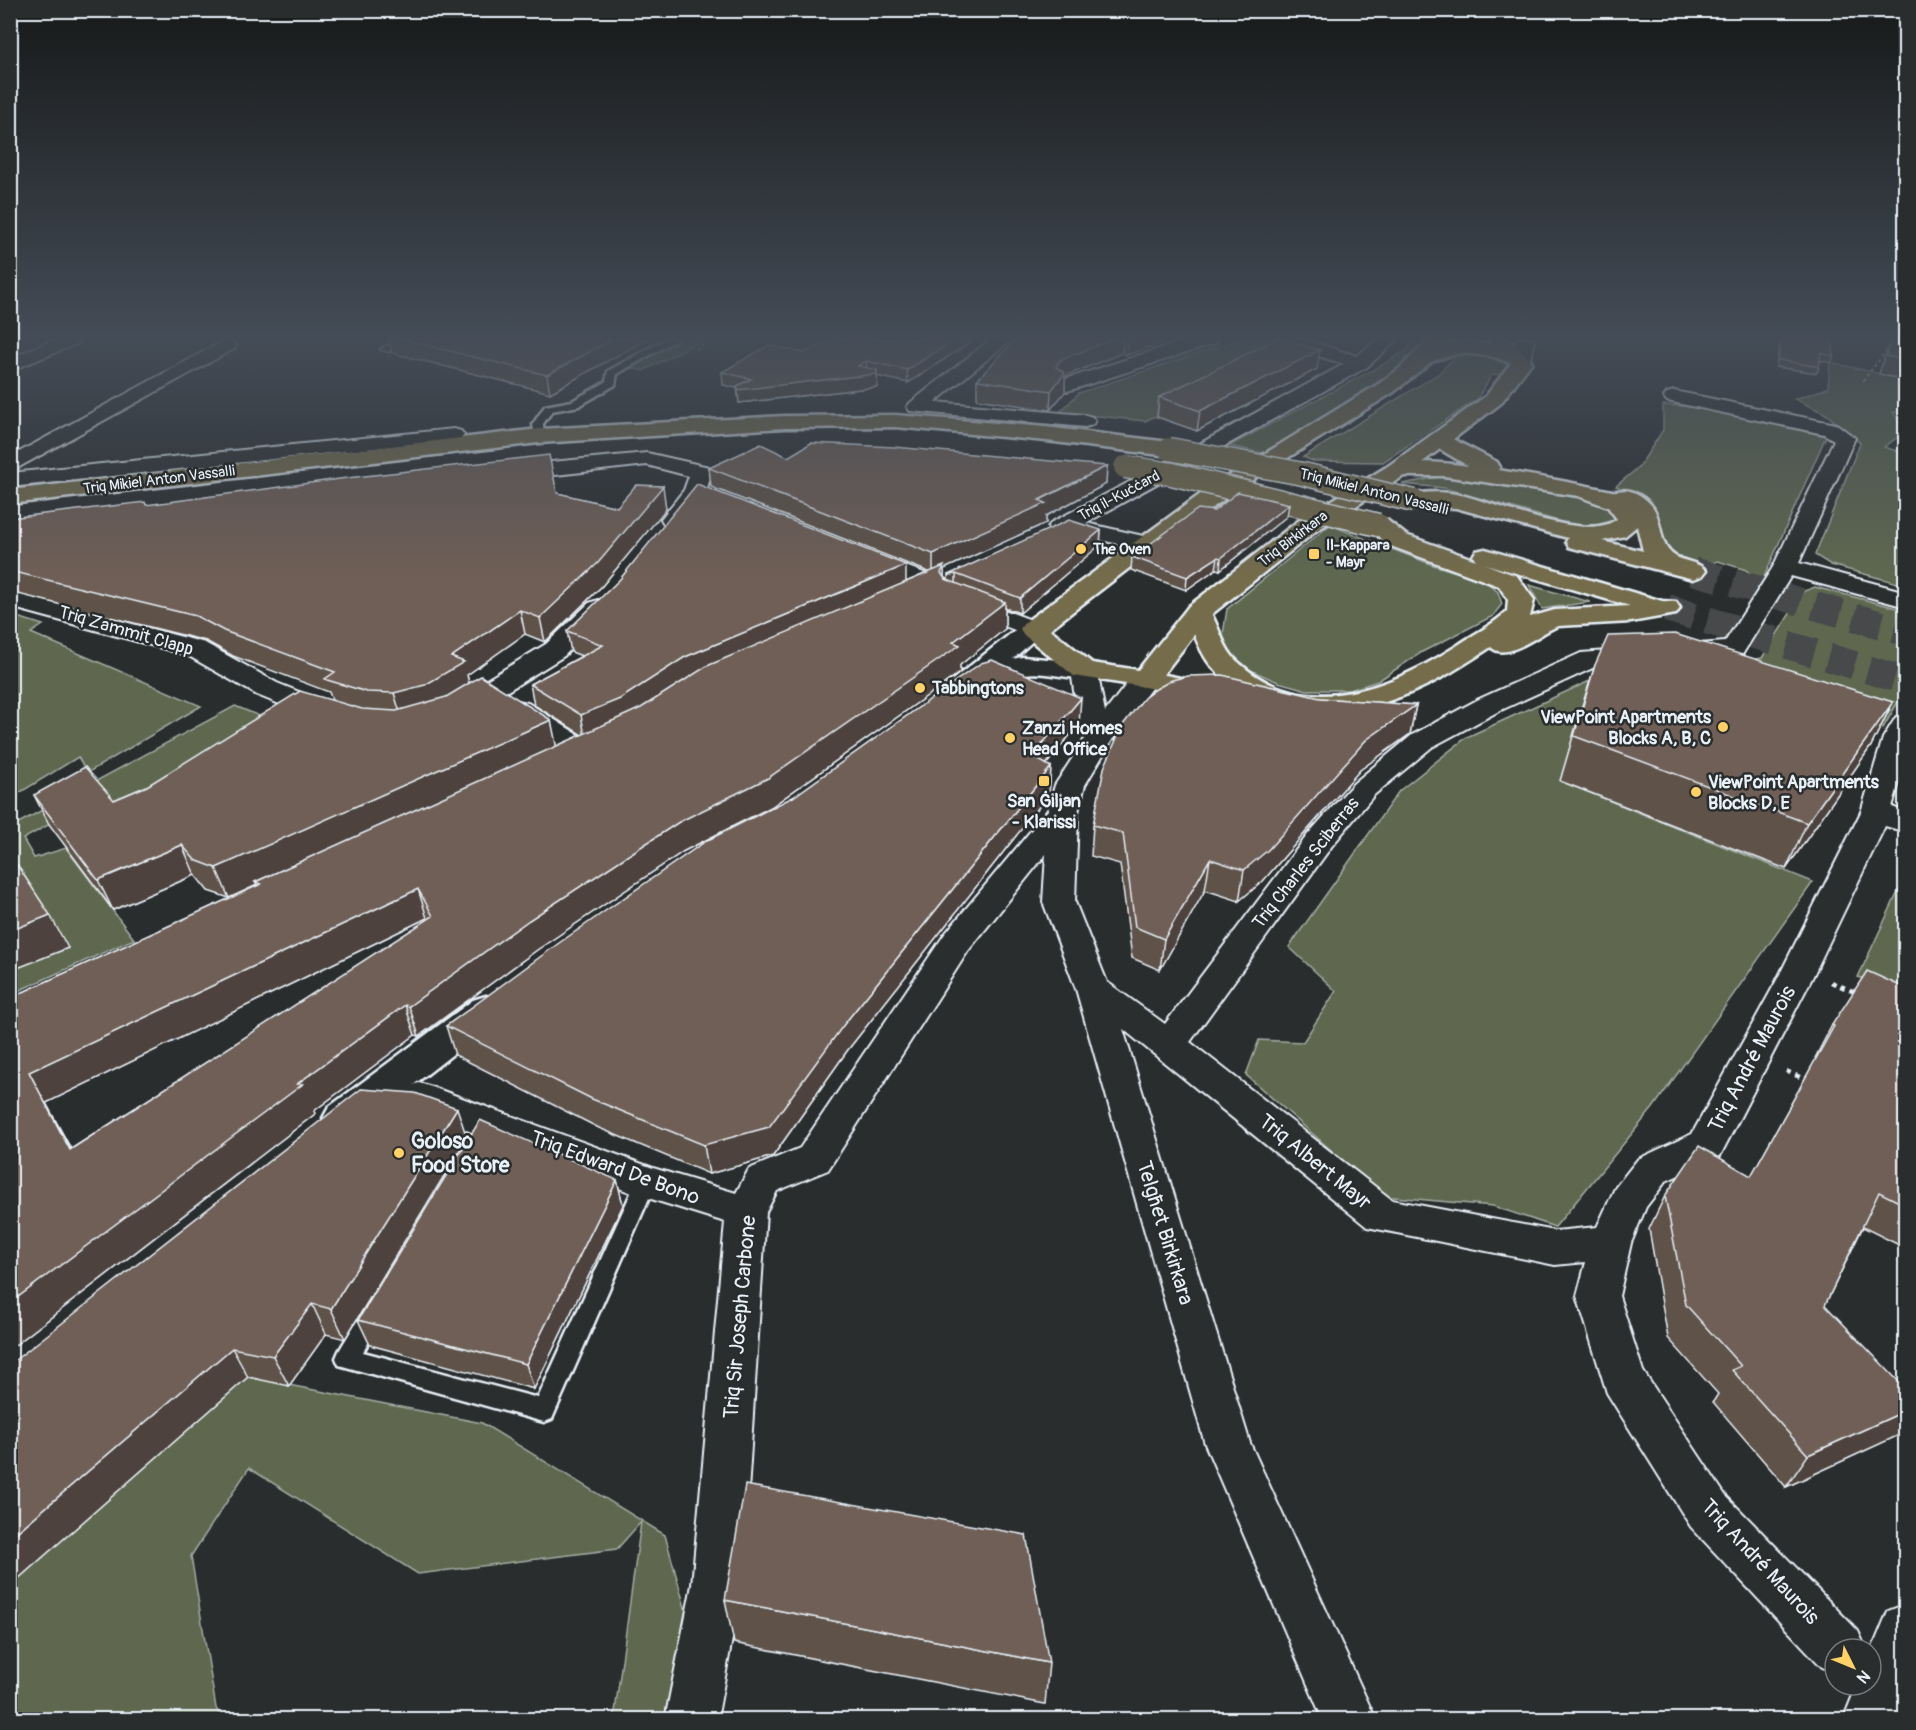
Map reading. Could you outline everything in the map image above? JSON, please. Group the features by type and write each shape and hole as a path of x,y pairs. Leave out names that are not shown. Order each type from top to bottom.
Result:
{"main road":[{"path":"937,705 1144,543 1331,420"},
{"name":"Triq Birkirkara","path":"1145,679 1198,612 1307,526 1396,471 1467,420"},
{"name":"Triq Mikiel Anton Vassalli","path":"10,497 539,436 785,422 896,421 1046,434 1169,449 1303,474 1693,571 1663,560 1657,554 1650,525 1643,509 1631,499 1588,483 1486,466 1465,456 1441,440"},
{"name":"Triq Mikiel Anton Vassalli","path":"10,519 679,446 785,442 850,443"},
{"name":"Triq Mikiel Anton Vassalli","path":"1102,464 1195,479 1378,525 1667,608 1631,614 1555,618 1537,624 1434,686 1392,703 1359,710 1323,712 1287,708 1145,679"},
{"path":"1396,471 1444,469 1578,489 1599,494 1619,504 1627,512 1629,521 1616,531 1576,534 1456,501 1414,501"},
{"path":"1198,612 1221,661 1234,673 1248,682 1288,699 1333,704 1359,702 1404,689 1503,628 1520,613 1521,600 1508,581 1397,540 1378,525"},
{"path":"1033,629 1084,670"},
{"path":"966,684 1023,665 1084,670 1145,679"},
{"path":"319,1137 384,1085 514,988"}],"street":[{"path":"10,466 93,420"},
{"path":"1070,420 1085,421"},
{"name":"Triq il-Kuċċard","path":"1144,543 1055,529 1151,480 1259,420"},
{"name":"Triq Charles Sciberras","path":"1169,1045 1320,840 1364,789 1422,741 1490,705 1590,659 1733,649 1785,567 1845,438 1831,429 1786,420"},
{"path":"10,480 454,435"},
{"path":"493,474 599,456 647,459 704,488 658,538"},
{"path":"847,551 947,587 1033,629"},
{"path":"1785,567 1905,600"},
{"path":"902,599 947,587"},
{"path":"443,718 490,692 555,650 613,593"},
{"name":"Triq Zammit Clapp","path":"10,599 196,649 267,689 352,722"},
{"path":"1084,670 1091,712 1100,737"},
{"name":"Telgħet Birkirkara","path":"1145,679 1100,737 1070,785 1063,812 1059,902 1093,989 1228,1444 1350,1719"},
{"path":"490,692 594,745 551,765"},
{"name":"Triq André Maurois","path":"1829,1637 1708,1511 1623,1379 1598,1296 1611,1243 1629,1199 1652,1170 1706,1145 1800,970 1891,818 1897,738 1905,723"},
{"name":"Triq Sir Joseph Carbone","path":"691,1719 717,1585 746,1212 763,1180 814,1159 956,943 1063,812"},
{"name":"Triq Albert Mayr","path":"1093,989 1169,1045 1381,1215 1555,1248 1611,1243"},
{"name":"Triq Edward De Bono","path":"384,1085 483,1132 746,1212"},
{"path":"1883,1676 1905,1629"}],"lane":[{"path":"539,436 538,424 541,420"},
{"path":"384,1296 347,1358 544,1411 646,1182"}],"path":[{"path":"1800,970 1863,995"},
{"path":"1752,1056 1813,1083"}],"green space":[{"path":"1279,420 1321,420 1266,454 1229,446"},
{"path":"1364,420 1446,420 1383,462 1313,461 1303,457"},
{"path":"1663,420 1751,420 1826,436 1761,584 1746,570 1718,561 1705,565 1663,554 1647,499 1616,486 1639,467 1663,430"},
{"path":"1833,420 1898,420 1905,432 1884,447 1900,452 1905,459 1905,585 1831,565 1815,555 1860,443"},
{"path":"1439,477 1579,493 1604,501 1615,512 1613,523 1594,527 1576,526 1444,488 1402,484"},
{"path":"1330,525 1433,565 1484,580 1498,592 1502,604 1493,616 1422,652 1378,681 1350,690 1307,690 1278,682 1239,665 1222,641 1227,609"},
{"path":"1529,585 1590,602 1542,609"},
{"path":"1815,587 1905,610 1905,690 1883,728 1697,669 1762,658 1804,591"},
{"path":"11,615 43,625 31,633 201,706 87,773 78,757 11,798 11,726 14,727 11,725"},
{"path":"1594,679 1581,709 1560,781 1813,882 1653,1108 1555,1227 1493,1206 1383,1196 1246,1075 1259,1040 1303,1042 1336,991 1289,947 1399,791 1467,737"},
{"path":"235,706 294,730 160,816 98,797 23,839 34,858 66,848 134,939 11,994 10,971 68,948 11,889 11,827"},
{"path":"1905,877 1905,996 1858,977"},
{"path":"248,1377 482,1423 665,1535 687,1615 666,1719 614,1719 641,1522 617,1549 418,1574 249,1468 191,1556 216,1708 222,1719 11,1720 10,1586"}],"building":[{"path":"811,443 894,447 1107,466 1039,500 1046,503 933,554 709,468 761,444 788,457"},
{"path":"549,455 557,493 617,507 636,485 663,486 598,563 540,618 520,610 451,657 464,662 425,685 394,693 367,692 327,680 325,679 335,672 224,631 196,616 10,571 10,518 145,502 146,505 347,478"},
{"path":"697,484 906,565 685,657 620,699 581,715 530,684 603,645 567,631 620,579"},
{"path":"1238,492 1289,504 1221,558 1218,557 1187,577 1132,557 1198,509 1214,511"},
{"path":"1069,520 1101,530 1020,598 956,574 948,575"},
{"path":"944,566 941,573 945,579 1005,602 953,642 960,645 768,778 679,822 529,920 409,1006 405,1005 297,1084 303,1084 10,1303 10,998 261,884 255,882 641,708 707,666","holes":["418,889 433,916 70,1150 29,1072"]},
{"path":"1675,634 1893,702 1807,823 1574,736 1595,665 1608,636"},
{"path":"992,660 1081,698 1032,756 1051,767 845,1023 769,1127 704,1145 592,1099 446,1026 559,943 706,841 793,797 981,663"},
{"path":"1222,675 1320,698 1416,705 1366,740 1268,850 1244,870 1210,859 1164,939 1135,927 1123,833 1093,825 1104,768 1122,726 1144,698 1172,680 1188,676"},
{"path":"481,676 551,720 216,868 195,860 182,845 98,880 34,795 85,767 114,800 147,786 300,691 362,709 396,711 446,697"},
{"path":"10,854 50,915 10,931"},
{"path":"1867,971 1905,988 1905,1205 1879,1192 1825,1305 1905,1388 1905,1411 1808,1455 1732,1370 1741,1366 1686,1305 1665,1196 1699,1146 1751,1176 1834,1026 1832,1025"},
{"path":"361,1089 415,1093 457,1108 331,1309 312,1304 273,1356 232,1348 10,1538 10,1364"},
{"path":"480,1120 617,1180 526,1364 358,1320"},
{"path":"745,1485 1026,1535 1049,1663 725,1600"}],"tunnel":[{"path":"1693,571 1906,632"},
{"path":"1667,608 1906,681"}],"place":[{"name":"The Oven","path":"1081,549"},
{"name":"Il-Kappara - Mayr","path":"1314,554"},
{"name":"Tabbingtons","path":"920,688"},
{"name":"ViewPoint Apartments Blocks A, B, C","path":"1723,727"},
{"name":"Zanzi Homes Head Office","path":"1010,738"},
{"name":"San Ġiljan - Klarissi","path":"1044,781"},
{"name":"ViewPoint Apartments Blocks D, E","path":"1696,792"},
{"name":"Goloso Food Store","path":"399,1153"}]}
